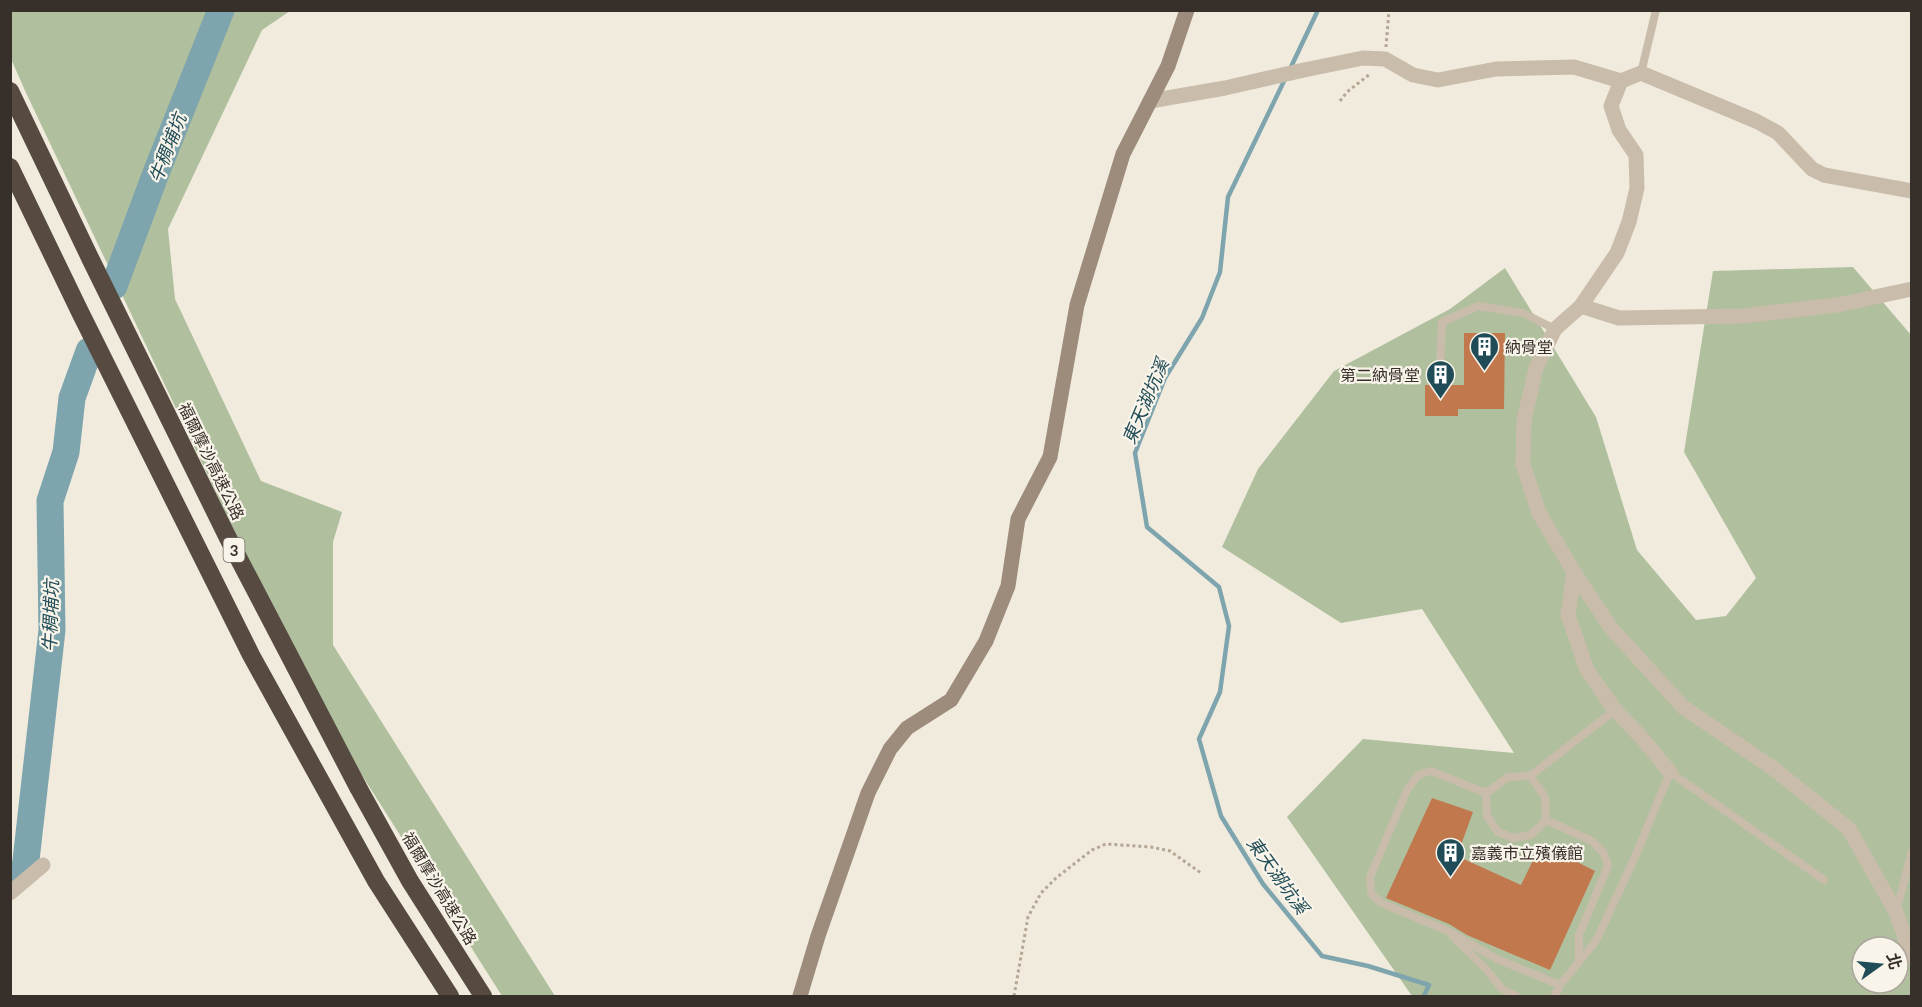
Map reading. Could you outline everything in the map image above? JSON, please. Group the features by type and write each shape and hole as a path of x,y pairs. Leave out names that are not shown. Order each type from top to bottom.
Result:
{"highway":[{"name":"福爾摩沙高速公路","path":"10,91 96,271 239,559 410,881 483,996"},
{"name":"3","path":"10,167 251,655 376,880 450,996"}],"street":[{"path":"800,996 818,936 868,793 890,749 906,728 951,700 986,641 1008,586 1018,519 1050,457 1077,305 1122,154 1168,66 1187,10"},
{"path":"1150,101 1225,88 1363,58 1385,60 1413,75 1438,80 1496,69 1574,67 1622,81 1641,73 1756,121 1778,133 1812,169 1824,175 1911,191"},
{"path":"1622,81 1611,106 1619,130 1636,156 1637,188 1629,222 1617,253 1581,306 1555,329 1536,368 1524,420 1523,464 1539,513 1611,628 1683,707 1774,769 1850,829 1896,912 1911,958"},
{"path":"1581,306 1619,318 1742,316 1837,305 1911,289"},
{"path":"1574,572 1568,615 1587,670 1615,710 1670,772"},
{"path":"10,893 44,865"}],"lane":[{"path":"1641,73 1656,10"},
{"path":"1440,367 1442,322 1478,306 1523,313 1555,329"},
{"path":"1486,793 1508,777 1530,776 1615,710"},
{"path":"1486,793 1431,771 1418,775 1407,790 1370,877 1371,893 1381,903 1446,930 1497,959 1560,985"},
{"path":"1555,996 1560,985 1596,941 1670,772 1824,880"},
{"path":"1486,793 1487,816 1498,832 1513,838 1531,835 1546,820 1545,797 1530,776"},
{"path":"1546,820 1592,841 1604,853 1608,866 1579,934 1579,962"},
{"path":"1896,912 1911,851"},
{"path":"1446,930 1485,968 1501,988 1516,996"}],"path":[{"path":"1340,101 1347,92 1385,60 1389,10"},
{"path":"1014,996 1028,917 1041,893 1092,850 1106,844 1151,847 1170,851 1201,873"}],"green space":[{"path":"10,11 290,11 262,30 168,229 175,299 261,481 342,512 333,542 333,645 555,996 502,996 360,772 240,543 27,95 11,59"},
{"path":"1853,267 1911,335 1911,996 1412,996 1287,817 1363,739 1514,753 1422,609 1341,623 1222,547 1258,469 1334,371 1450,309 1505,268 1596,417 1637,550 1696,620 1726,616 1756,578 1684,452 1713,271"}],"building":[{"name":"納骨堂","path":"1464,333 1505,333 1504,409 1458,409 1458,416 1425,416 1425,385 1464,385"},
{"name":"嘉義市立殯儀館","path":"1432,798 1473,812 1457,856 1521,885 1541,844 1595,871 1550,970 1386,898"}],"waterway":[{"name":"牛稠埔坑","path":"114,286 221,10"},
{"name":"東天湖坑溪","path":"1290,69 1318,10"},
{"name":"東天湖坑溪","path":"1285,79 1228,197 1220,272 1202,318 1165,378 1135,453 1147,527 1219,587 1229,626 1220,692 1199,739 1221,816 1263,884 1322,956 1368,966 1429,985 1424,996"},
{"name":"牛稠埔坑","path":"10,878 25,869 52,630 50,501 66,452 72,398 89,351"}],"place":[{"name":"納骨堂","path":"1484,372"},
{"name":"第二納骨堂","path":"1441,400"},
{"name":"嘉義市立殯儀館","path":"1450,878"}]}
